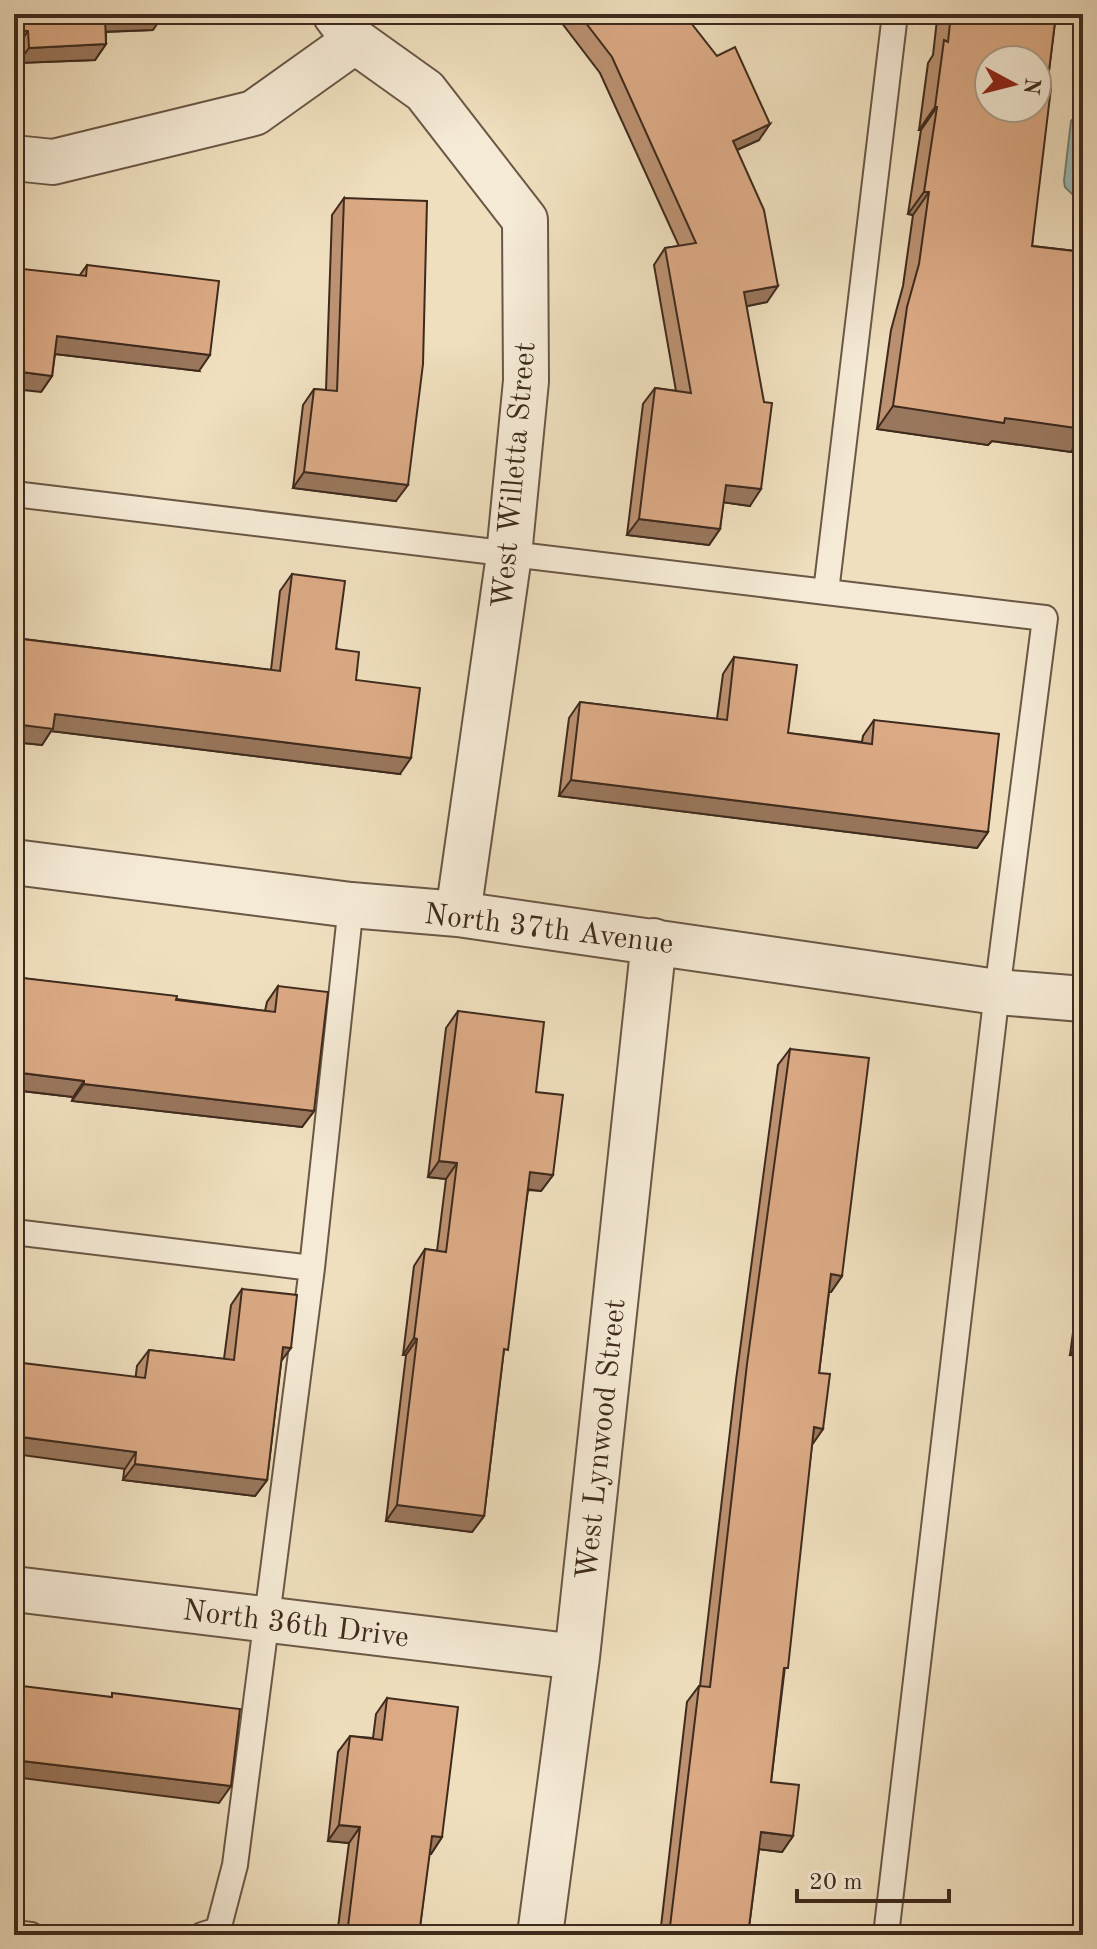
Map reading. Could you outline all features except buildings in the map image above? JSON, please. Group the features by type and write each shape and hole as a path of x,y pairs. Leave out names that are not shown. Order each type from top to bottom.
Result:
{"street":[{"path":"14,158 53,162 254,113 345,28"},
{"name":"West Willetta Street","path":"345,28 425,91 525,220 526,381 509,555 458,914"},
{"name":"North 37th Avenue","path":"14,862 351,905 458,914 997,992 1083,999"},
{"name":"West Lynwood Street","path":"540,1935 577,1657 654,941"},
{"name":"North 36th Drive","path":"14,1589 577,1657"}],"lane":[{"path":"826,592 895,14"},
{"path":"14,494 1045,618 997,992 886,1935"},
{"path":"202,1935 218,1930 235,1865 312,1268 351,905"},
{"path":"14,1232 312,1268"},
{"path":"14,1933 31,1935"}],"water":[{"path":"1083,108 1083,199 1073,195 1065,187 1064,181 1071,121"}]}
